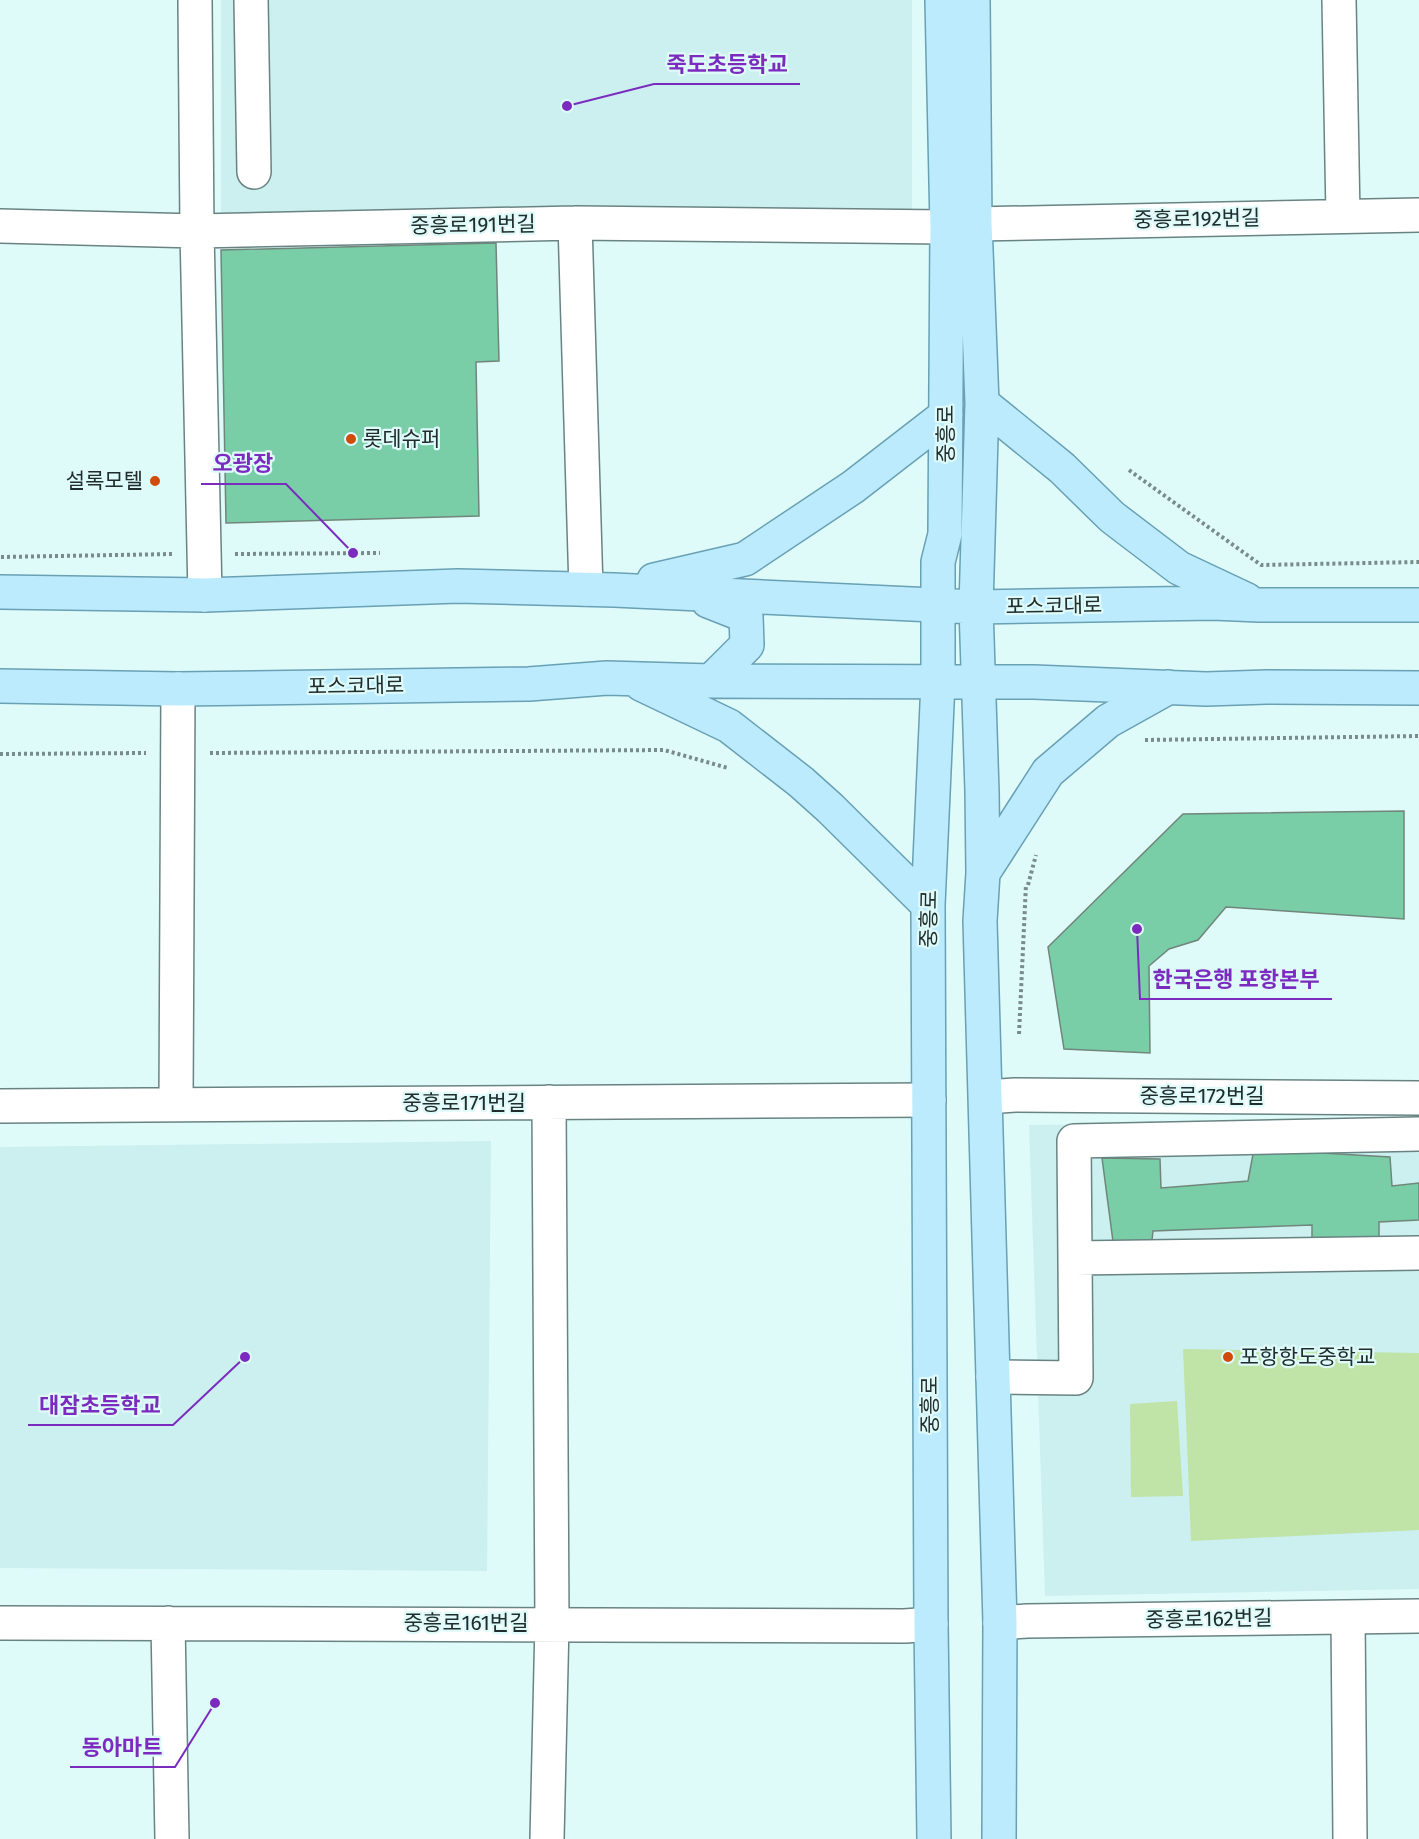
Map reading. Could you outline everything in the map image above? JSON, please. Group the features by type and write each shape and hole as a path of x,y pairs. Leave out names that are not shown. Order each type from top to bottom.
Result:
{"main road":[{"name":"중흥로","path":"942,0 961,226 982,403 976,607 983,873 980,921 1000,1623 999,1839"},
{"name":"중흥로","path":"934,1839 928,905 938,682 938,562 945,534 946,415 961,226 973,0"},
{"path":"982,403 1062,468 1112,517 1179,568 1259,605"},
{"path":"600,589 745,559 853,487 946,415"},
{"name":"포스코대로","path":"0,592 205,595 458,586 600,589 976,607 1213,603 1419,605"},
{"name":"포스코대로","path":"689,593 746,616 747,645 711,681"},
{"name":"포스코대로","path":"0,686 178,689 529,684 606,678 711,681 1034,682 1206,689 1419,688"},
{"path":"634,680 729,726 815,795 928,905"},
{"path":"983,873 1048,772 1108,721 1170,687"}],"street":[{"path":"195,0 197,231 205,595"},
{"path":"251,0 254,172"},
{"path":"1339,0 1343,216"},
{"name":"중흥로192번길","path":"961,226 1419,214"},
{"path":"575,223 600,589"},
{"name":"중흥로191번길","path":"0,226 197,231 575,223 961,226"},
{"path":"176,1104 178,689"},
{"name":"중흥로172번길","path":"986,1097 1015,1095 1419,1098"},
{"name":"중흥로171번길","path":"0,1106 929,1100"},
{"path":"547,1839 552,1623 549,1102"},
{"path":"993,1377 1076,1378 1074,1141 1419,1134"},
{"path":"1075,1258 1419,1253"},
{"path":"1348,1617 1350,1839"},
{"name":"중흥로162번길","path":"1000,1623 1419,1617"},
{"name":"중흥로161번길","path":"0,1623 552,1623 905,1626 931,1624"},
{"path":"168,1623 172,1839"}],"path":[{"path":"1129,470 1261,565 1419,562"},
{"path":"0,556 388,554"},
{"path":"1139,740 1419,736"},
{"path":"0,754 664,750 730,769"},
{"path":"1026,892 1037,849"}],"shaded area":[{"path":"221,0 912,0 912,211 221,213"},
{"name":"포항항도중학교","path":"1419,1120 1419,1589 1045,1596 1029,1125"},
{"path":"491,1141 487,1571 0,1568 0,1147"}],"green space":[{"path":"1183,1349 1419,1353 1419,1530 1191,1541"},
{"path":"1177,1401 1183,1496 1131,1497 1130,1404"}],"building":[{"name":"롯데슈퍼","path":"496,243 499,361 476,362 479,516 226,523 221,250"},
{"path":"1404,811 1404,919 1226,907 1198,940 1169,949 1149,966 1150,1053 1064,1049 1048,947 1183,814"},
{"path":"1254,1149 1390,1157 1392,1186 1419,1183 1419,1220 1379,1222 1379,1238 1312,1243 1312,1225 1153,1231 1151,1249 1114,1249 1102,1158 1160,1159 1161,1188 1248,1181"}],"place":[{"name":"죽도초등학교","path":"567,106"},
{"name":"롯데슈퍼","path":"351,439"},
{"name":"설록모텔","path":"155,481"},
{"name":"오광장","path":"353,553"},
{"name":"한국은행 포항본부","path":"1137,929"},
{"name":"대잠초등학교","path":"245,1357"},
{"name":"포항항도중학교","path":"1228,1357"},
{"name":"동아마트","path":"215,1703"}]}
